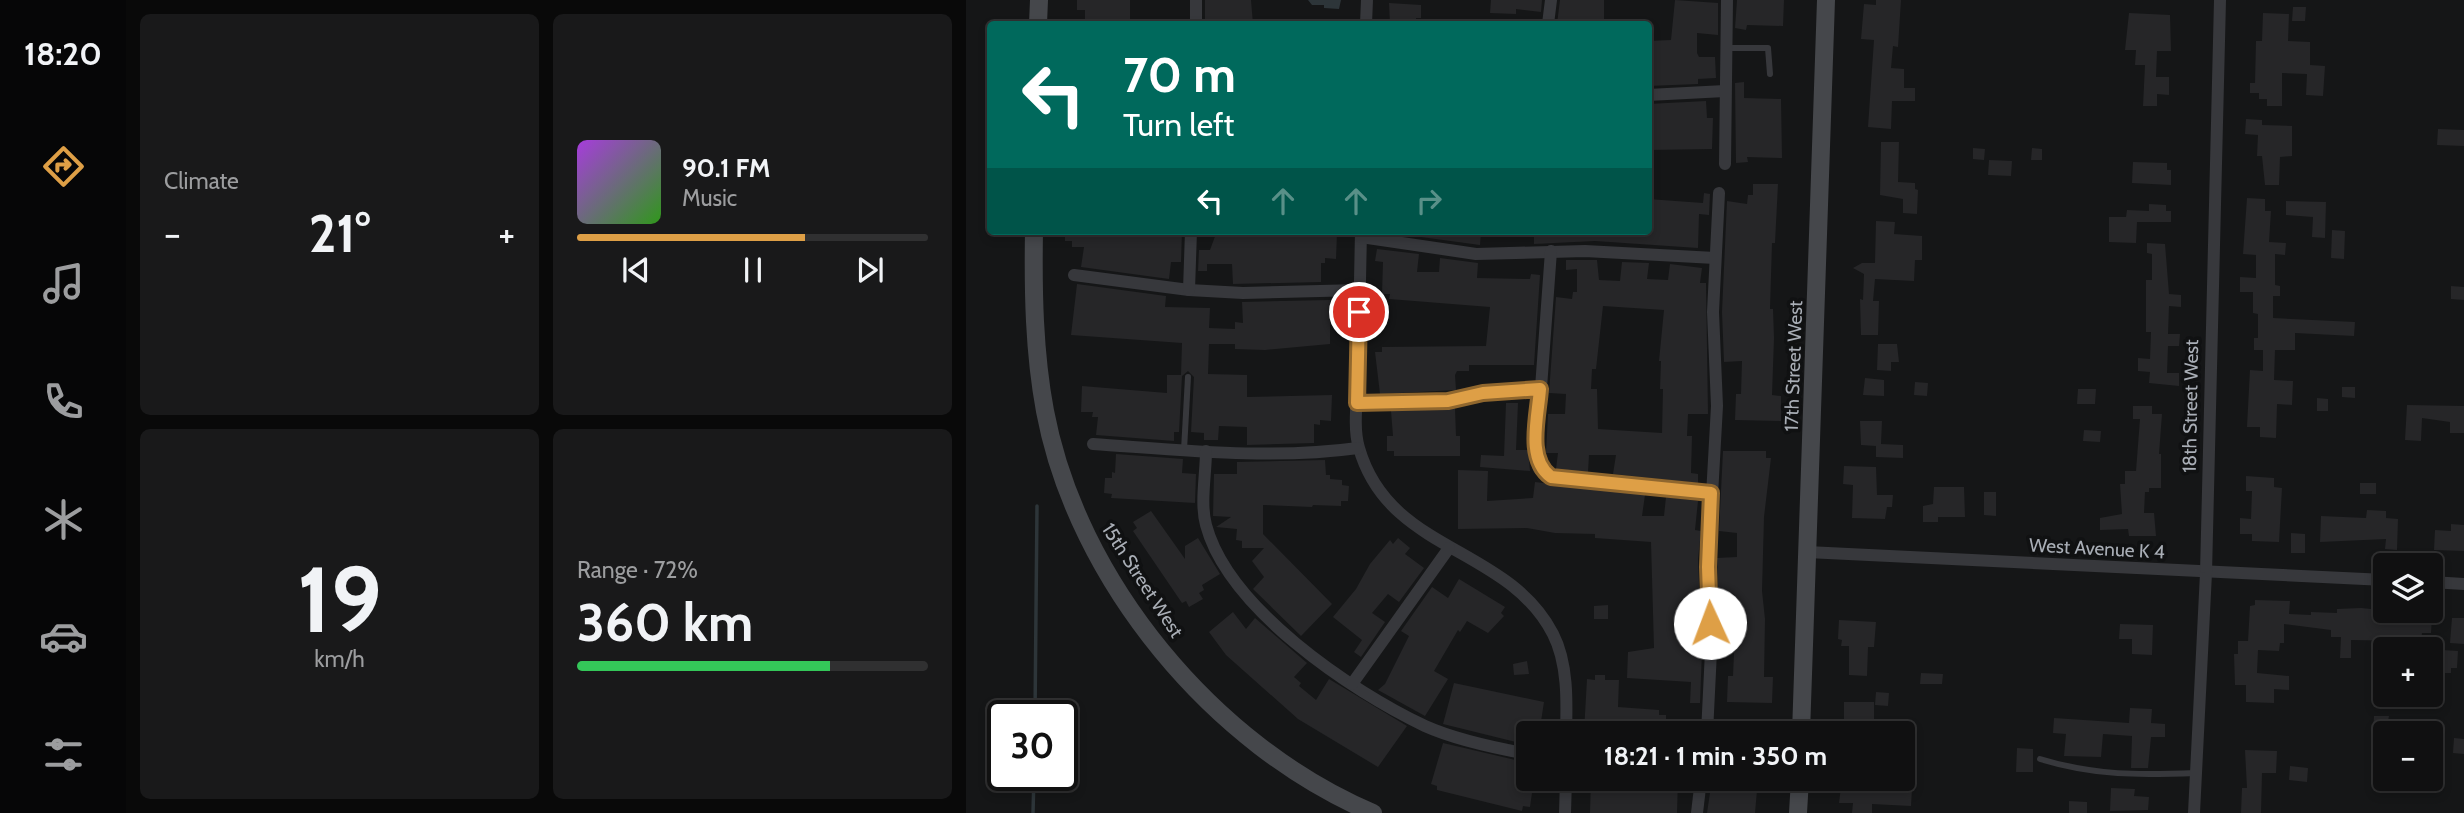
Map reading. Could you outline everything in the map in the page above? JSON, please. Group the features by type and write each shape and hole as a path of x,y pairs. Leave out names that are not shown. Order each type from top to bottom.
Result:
{"street":[{"path":"1038,21 1039,0"},
{"path":"1196,0 1196,21"},
{"path":"1366,21 1367,0"},
{"path":"1548,21 1551,0"},
{"path":"1725,164 1727,0"},
{"name":"17th Street West","path":"1801,721 1826,0"},
{"name":"18th Street West","path":"2194,813 2206,573 2220,0"},
{"path":"1652,95 1725,91"},
{"path":"1708,721 1711,650 1708,567 1717,407 1713,312 1719,193"},
{"name":"15th Street West","path":"1034,235 1036,350 1045,413 1067,492 1095,552 1149,636 1209,703 1285,765 1373,813"},
{"path":"1189,290 1191,235"},
{"path":"1361,235 1358,448 1378,488 1414,527 1448,548 1486,565 1518,588 1553,634 1563,668 1565,721"},
{"path":"1367,235 1476,254 1550,251 1715,258"},
{"path":"1550,251 1536,456 1539,469 1551,477 1711,493"},
{"path":"1073,275 1189,290 1243,293 1360,289"},
{"path":"1357,403 1448,401 1483,393 1540,389"},
{"path":"1093,444 1206,451 1317,453 1358,448"},
{"path":"1206,451 1205,523 1241,593 1327,669 1426,727 1516,751"},
{"path":"1352,684 1448,548"},
{"name":"West Avenue K 4","path":"1807,552 2373,580"},
{"path":"2443,583 2464,584"},
{"path":"1565,813 1566,791"},
{"path":"1697,813 1700,791"},
{"path":"1798,813 1799,791"}],"lane":[{"path":"1726,48 1768,48 1770,74"},
{"path":"1184,450 1188,377"},
{"path":"2040,759 2079,771 2121,776 2196,773"}],"shaded area":[{"path":"1308,0 1341,0 1339,9 1312,5"}],"building":[{"path":"1077,0 1130,0 1130,21 1085,21 1085,10 1077,10"},
{"path":"1205,0 1251,0 1253,21 1205,21"},
{"path":"1491,0 1542,0 1541,12 1516,9 1516,14 1490,13"},
{"path":"1560,0 1604,0 1604,20 1557,21"},
{"path":"1675,0 1718,3 1718,35 1697,33 1697,53 1699,57 1715,57 1716,78 1698,79 1698,84 1652,86 1652,41 1671,40"},
{"path":"1737,0 1784,0 1783,26 1747,25 1746,30 1735,28"},
{"path":"1876,0 1901,0 1898,47 1893,46 1891,68 1904,69 1904,88 1915,88 1915,101 1892,101 1891,129 1868,127 1874,40 1861,39 1864,4 1876,5"},
{"path":"1389,3 1421,5 1421,18 1416,18 1416,21 1390,21"},
{"path":"2293,7 2306,7 2305,21 2292,21"},
{"path":"2129,13 2170,15 2171,51 2157,51 2156,77 2169,77 2169,95 2157,94 2157,106 2143,106 2145,65 2135,65 2136,50 2125,50"},
{"path":"2263,13 2289,14 2288,41 2310,42 2310,65 2325,66 2323,96 2306,95 2307,74 2282,73 2282,106 2267,106 2267,99 2259,99 2259,93 2250,93 2250,83 2255,83 2256,41 2262,41"},
{"path":"1744,82 1744,98 1781,99 1782,158 1747,157 1748,162 1736,163 1735,83"},
{"path":"1706,101 1707,118 1713,118 1712,149 1652,150 1652,104"},
{"path":"2246,119 2262,120 2262,125 2292,126 2292,156 2280,157 2279,185 2265,185 2262,156 2257,156 2258,135 2245,134"},
{"path":"2438,129 2464,130 2464,146 2437,145"},
{"path":"1881,142 1899,142 1898,182 1915,183 1915,189 1918,190 1917,214 1903,213 1903,199 1880,195"},
{"path":"1973,148 1985,149 1984,160 1973,159"},
{"path":"2032,148 2042,149 2042,160 2031,160"},
{"path":"1989,160 2012,161 2011,176 1988,175"},
{"path":"2133,162 2167,163 2167,170 2171,170 2171,185 2132,183"},
{"path":"1753,184 1778,184 1775,243 1772,243 1770,309 1773,309 1774,338 1772,395 1781,396 1781,421 1735,420 1736,394 1741,394 1742,361 1724,362 1722,312 1727,201 1747,204 1748,195 1753,195"},
{"path":"1704,193 1710,194 1709,215 1699,214 1698,248 1595,241 1534,244 1534,235 1652,235 1652,199 1703,203"},
{"path":"2247,198 2265,199 2265,211 2271,211 2269,242 2286,243 2285,255 2275,254 2275,285 2280,286 2280,296 2273,296 2273,318 2355,322 2354,336 2295,333 2295,350 2275,350 2274,380 2293,381 2292,405 2277,404 2276,438 2260,437 2260,427 2247,427 2250,370 2263,371 2263,350 2254,350 2254,338 2258,338 2258,314 2253,313 2253,292 2240,292 2240,277 2256,278 2256,255 2243,254"},
{"path":"2286,201 2326,202 2325,238 2312,237 2313,217 2286,215"},
{"path":"2149,204 2166,205 2166,211 2171,211 2171,222 2137,222 2136,243 2109,242 2109,217 2126,217 2127,210 2149,211"},
{"path":"1876,221 1895,222 1894,234 1922,236 1922,260 1915,260 1914,281 1875,279 1873,301 1879,301 1878,335 1861,335 1860,299 1863,300 1864,274 1853,268 1862,263 1875,263"},
{"path":"2332,230 2345,231 2344,259 2331,258"},
{"path":"1065,235 1182,235 1181,262 1171,262 1169,279 1081,267 1084,247 1072,247 1072,241 1065,241"},
{"path":"1216,235 1337,235 1336,259 1325,258 1325,263 1321,263 1321,282 1233,284 1232,264 1207,264 1207,271 1198,271 1199,250 1210,250"},
{"path":"1406,235 1481,235 1480,245"},
{"path":"2147,243 2165,244 2169,294 2181,295 2181,307 2169,306 2168,334 2180,334 2179,346 2168,346 2167,373 2179,373 2179,386 2149,383 2150,372 2138,371 2138,358 2150,359 2151,332 2146,332 2146,280 2152,280 2152,254 2147,253"},
{"path":"1377,249 1419,254 1417,272 1439,272 1440,258 1478,263 1477,278 1530,279 1531,274 1540,275 1534,365 1469,365 1469,371 1457,371 1456,390 1380,394 1375,352 1382,352 1382,347 1486,346 1490,307 1389,299 1390,294 1382,294 1383,262 1375,261"},
{"path":"1566,260 1597,260 1599,280 1620,281 1622,262 1649,263 1647,279 1668,280 1670,264 1702,268 1700,283 1706,283 1708,414 1688,414 1687,436 1692,436 1691,473 1698,474 1698,483 1613,474 1616,455 1589,455 1588,472 1556,469 1558,453 1546,453 1548,414 1565,414 1566,394 1549,393 1556,297 1572,299 1573,292 1577,292 1577,269 1566,270","holes":["1603,306 1664,310 1659,361 1660,389 1663,389 1662,433 1598,429 1597,389 1591,389"]},
{"path":"1077,284 1166,296 1165,307 1210,308 1209,328 1235,329 1235,322 1243,323 1242,302 1330,300 1330,344 1265,350 1235,349 1235,344 1209,344 1208,374 1247,375 1247,397 1332,395 1331,421 1320,420 1320,425 1314,424 1314,443 1247,445 1247,427 1219,426 1218,440 1204,440 1204,433 1191,432 1194,377 1188,371 1182,376 1179,432 1174,432 1174,441 1096,435 1098,417 1092,417 1093,412 1081,412 1082,386 1167,393 1167,375 1181,375 1182,343 1071,335"},
{"path":"2451,286 2464,287 2464,300 2451,299"},
{"path":"1878,344 1897,344 1899,362 1891,362 1891,371 1877,370"},
{"path":"1865,378 1884,380 1884,396 1863,395"},
{"path":"1915,382 1928,383 1927,396 1914,395"},
{"path":"2342,387 2355,387 2355,398 2342,397"},
{"path":"2078,389 2096,389 2095,404 2077,404"},
{"path":"2317,398 2328,399 2328,411 2317,411"},
{"path":"1506,403 1518,403 1516,450 1528,450 1530,471 1480,467 1481,455 1504,456"},
{"path":"2407,405 2464,406 2464,433 2450,433 2450,422 2422,418 2421,441 2405,440"},
{"path":"2133,406 2152,406 2152,414 2162,414 2159,454 2161,488 2149,488 2149,492 2145,492 2144,513 2154,513 2156,536 2129,536 2128,529 2100,530 2100,518 2122,514 2120,484 2125,484 2125,471 2136,471 2140,419 2133,419"},
{"path":"1455,408 1460,456 1394,456 1394,451 1387,451 1387,436 1393,436 1391,411"},
{"path":"1860,421 1882,421 1881,444 1903,445 1903,458 1876,457 1876,446 1861,445"},
{"path":"2084,430 2101,431 2100,442 2083,441"},
{"path":"1723,451 1766,451 1766,458 1771,458 1764,517 1762,591 1765,619 1764,677 1773,677 1772,703 1727,702 1728,676 1733,676 1734,653 1720,654 1717,558 1737,557 1737,533 1719,531"},
{"path":"1116,454 1183,459 1182,473 1196,474 1195,503 1111,498 1112,494 1104,493 1105,478 1112,478 1112,472 1115,473"},
{"path":"1325,460 1326,475 1330,475 1330,479 1342,480 1342,485 1349,486 1348,501 1341,501 1341,506 1263,505 1263,534 1332,604 1301,636 1253,589 1264,577 1252,561 1264,548 1242,548 1242,541 1236,540 1237,529 1216,527 1231,517 1213,516 1214,474 1237,474 1237,462"},
{"path":"1844,466 1876,467 1877,495 1893,495 1892,507 1887,507 1885,519 1852,518 1853,485 1843,484"},
{"path":"1458,470 1488,471 1487,501 1533,498 1535,482 1645,495 1642,516 1664,516 1666,497 1698,501 1695,530 1701,531 1698,559 1702,651 1700,703 1690,703 1691,682 1627,678 1628,652 1654,648 1651,542 1595,538 1595,534 1555,533 1527,528 1458,529"},
{"path":"2246,476 2274,478 2274,487 2282,488 2279,542 2252,541 2252,534 2240,534 2240,518 2251,519 2252,491 2246,491"},
{"path":"2360,483 2376,483 2376,494 2360,494"},
{"path":"1934,487 1964,487 1965,517 1938,517 1938,522 1923,522 1923,506 1933,504"},
{"path":"1984,492 1996,492 1996,516 1984,515"},
{"path":"2367,510 2386,511 2386,518 2398,519 2397,550 2385,549 2386,539 2320,542 2321,516 2366,518"},
{"path":"1151,511 1185,559 1185,546 1198,538 1220,574 1202,585 1204,590 1199,593 1203,599 1189,607 1186,601 1182,603 1133,531 1137,528 1133,522"},
{"path":"2451,524 2464,525 2464,551 2434,550 2435,530 2451,531"},
{"path":"2291,533 2305,534 2305,553 2291,553"},
{"path":"1398,538 1410,548 1405,554 1424,568 1399,602 1388,594 1372,613 1385,622 1361,657 1354,652 1362,640 1333,617 1356,589 1370,564 1390,540 1393,544"},
{"path":"1459,579 1505,607 1501,613 1504,616 1488,633 1467,621 1460,632 1458,630 1434,671 1448,679 1425,716 1378,690 1385,684 1409,636 1401,631 1432,587 1448,598"},
{"path":"2255,600 2290,601 2289,614 2311,615 2311,612 2337,613 2337,609 2373,609 2373,623 2432,623 2431,633 2422,633 2422,637 2351,640 2351,658 2340,658 2341,637 2331,637 2331,630 2284,624 2284,643 2280,643 2279,651 2258,650 2257,673 2289,676 2289,690 2274,689 2274,703 2246,702 2246,685 2235,685 2234,654 2238,654 2238,641 2248,641 2250,606 2255,605"},
{"path":"1608,605 1608,619 1594,619 1594,606"},
{"path":"1233,612 1246,629 1255,618 1307,663 1294,677 1301,683 1299,686 1316,700 1329,679 1407,726 1378,767 1298,719 1226,655 1209,632"},
{"path":"2452,618 2464,618 2464,644 2450,643"},
{"path":"1839,620 1876,622 1874,647 1868,647 1867,676 1849,675 1849,646 1841,646 1842,640 1838,639"},
{"path":"2120,624 2153,625 2152,655 2132,654 2132,639 2119,639"},
{"path":"2443,650 2458,651 2457,668 2451,668 2451,673 2443,673"},
{"path":"1527,661 1529,674 1514,675 1513,664"},
{"path":"1921,673 1943,674 1942,684 1920,684"},
{"path":"1595,675 1605,675 1605,680 1619,680 1618,707 1659,710 1659,715 1666,715 1666,721 1585,721 1587,679 1595,680"},
{"path":"1454,683 1544,702 1541,721 1516,721 1516,742 1443,724"},
{"path":"1876,692 1889,693 1888,706 1875,705"},
{"path":"1844,702 1874,702 1874,720 1844,720"},
{"path":"2130,708 2152,709 2151,723 2165,724 2165,737 2151,737 2148,768 2131,768 2132,736 2103,734 2101,757 2064,756 2066,734 2053,733 2054,718 2129,723"},
{"path":"2374,716 2389,716 2388,721 2374,721"},
{"path":"2454,738 2464,739 2464,754 2453,753"},
{"path":"1443,743 1516,760 1516,791 1532,793 1530,807 1523,806 1522,811 1437,790 1437,786 1431,784"},
{"path":"2017,748 2033,749 2033,772 2016,772"},
{"path":"2245,750 2277,751 2276,773 2262,773 2261,813 2241,813 2242,788 2247,788"},
{"path":"2290,766 2308,768 2307,782 2289,780"},
{"path":"2111,788 2135,789 2134,796 2149,797 2148,810 2110,811"},
{"path":"1591,791 1678,791 1677,813 1590,813"},
{"path":"1710,791 1757,791 1755,813 1707,813"},
{"path":"1840,791 1912,791 1911,806 1872,804 1872,813 1852,813 1853,803 1839,803"},
{"path":"2069,801 2087,802 2087,813 2069,813"}],"waterway":[{"path":"1035,700 1037,506"},
{"path":"1033,813 1034,791"}],"route":[{"path":"1359,312 1357,403 1448,401 1483,393 1540,389 1536,456 1539,469 1551,477 1711,493 1708,567 1710,623"}]}
